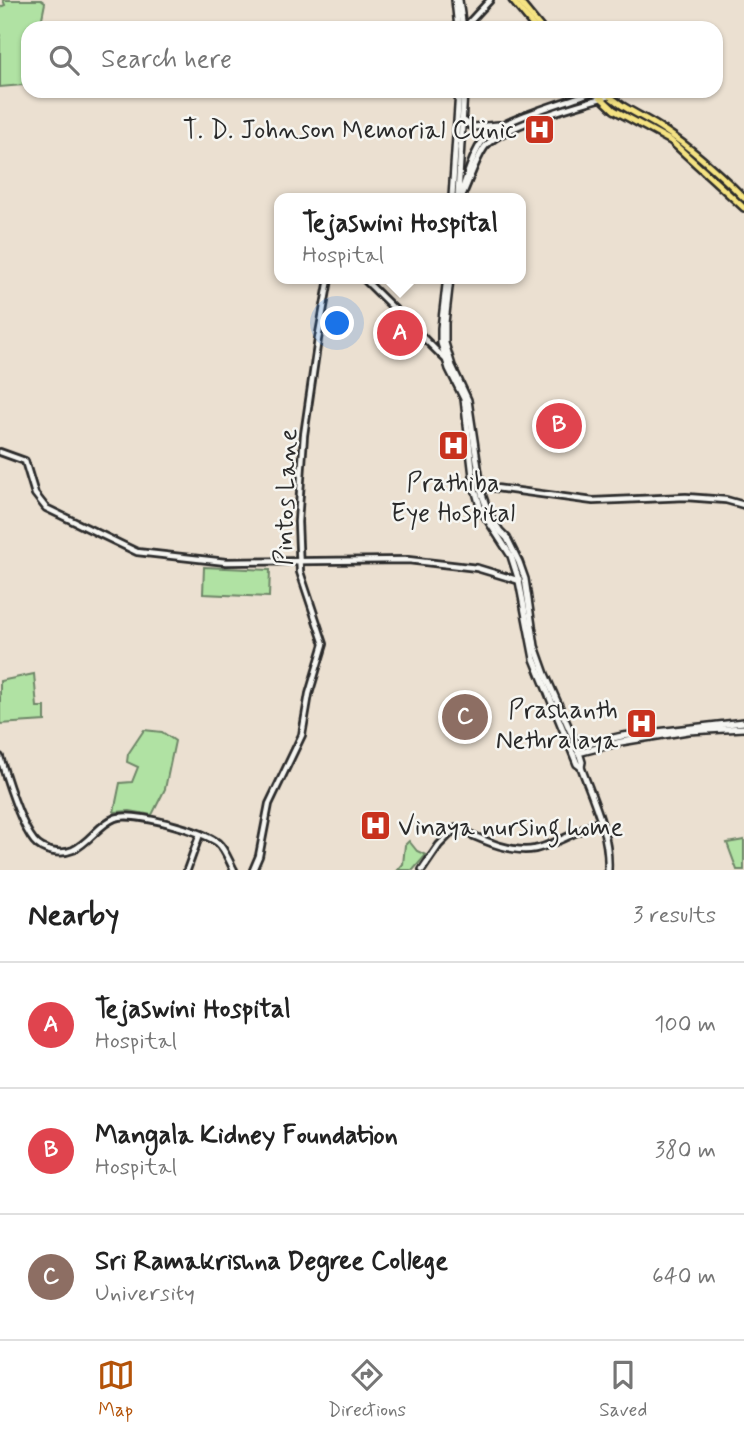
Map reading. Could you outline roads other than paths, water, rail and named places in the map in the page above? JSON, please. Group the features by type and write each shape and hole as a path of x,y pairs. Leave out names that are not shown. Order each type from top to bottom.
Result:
{"main road":[{"path":"457,0 461,21"},
{"path":"512,0 529,21"},
{"path":"519,0 536,21"},
{"path":"457,193 464,121 462,98"},
{"path":"457,193 462,98"},
{"path":"601,98 614,110 671,141 744,208"},
{"path":"613,98 628,110 665,130 715,169 744,198"},
{"path":"464,121 468,126 477,128 504,128"},
{"path":"448,284 441,344 464,399 481,510 511,556 522,580 535,646 576,750 600,821 607,845 608,870"},
{"path":"522,580 534,659 541,682 576,750"},
{"path":"576,750 597,741 744,722"},
{"path":"576,750 688,732 744,728"}],"street":[{"path":"469,21 490,0"},
{"path":"459,193 480,146 489,134 578,98"},
{"path":"504,128 601,98"},
{"name":"Pintos Lane","path":"253,870 259,856 269,804 302,735 309,694 324,644 300,572 298,522 304,435 328,284"},
{"path":"369,284 448,359"},
{"path":"0,452 25,461 35,494 46,508 138,552 226,562 408,560 477,569 522,580"},
{"path":"477,485 593,501 686,497 726,500 744,505"},
{"path":"0,757 13,795 34,841 54,852 70,851 82,845 109,821 128,815 200,834 220,845 234,870"},
{"path":"421,868 456,828 520,850 536,848 600,821"},
{"path":"187,870 200,834"}],"place":[{"name":"T. D. Johnson Memorial Clinic","path":"540,129"},
{"name":"Tejaswini Hospital","path":"400,333"},
{"name":"Mangala Kidney Foundation","path":"559,426"},
{"name":"Prathiba Eye Hospital","path":"453,446"},
{"name":"Sri Ramakrishna Degree College","path":"465,717"},
{"name":"Prashanth Nethralaya","path":"641,724"},
{"name":"Vinaya nursing home","path":"375,826"}]}
